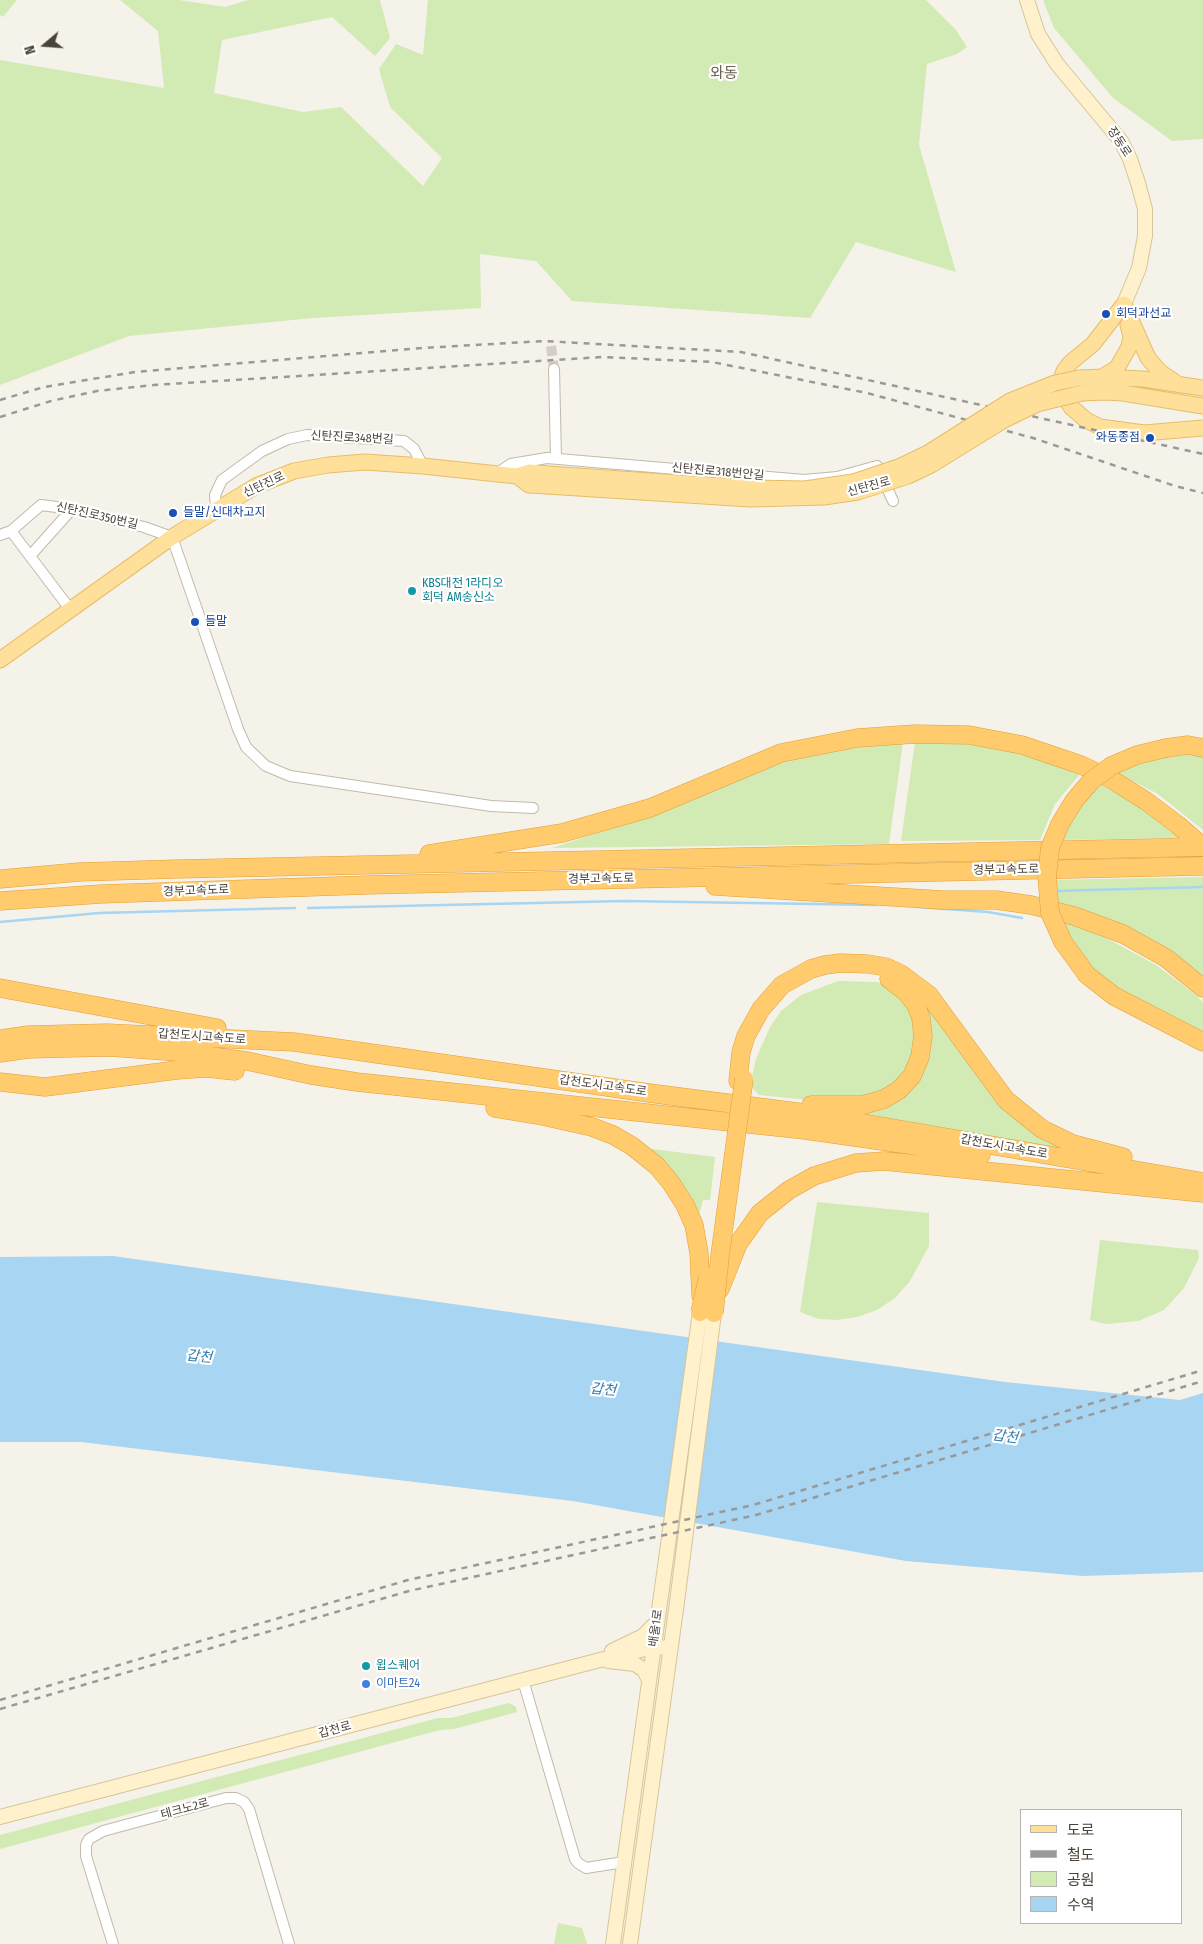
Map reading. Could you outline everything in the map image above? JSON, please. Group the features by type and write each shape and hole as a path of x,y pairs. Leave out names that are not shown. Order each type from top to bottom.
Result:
{"highway":[{"path":"365,865 562,833 650,808 780,753 857,738 892,734 969,734 1022,745 1081,766 1111,779 1146,801 1203,847"},
{"path":"1203,748 1188,746 1166,748 1128,758 1111,766 1091,782 1074,801 1060,824 1050,848 1047,876 1050,914 1063,942 1087,975 1114,996 1203,1042"},
{"name":"경부고속도로","path":"0,879 79,872 1203,847"},
{"name":"경부고속도로","path":"0,901 101,894 590,879 1203,866"},
{"path":"590,879 943,900 996,900 1030,905 1074,916 1123,934 1166,958 1203,988"},
{"path":"707,1313 720,1255 741,1080 742,1052 746,1036 760,1009 782,986 811,969 825,965 853,962 886,967 901,974 929,995 1006,1100 1042,1130 1074,1144 1141,1162 1185,1178"},
{"path":"649,1093 831,1106 863,1105 884,1099 899,1090 912,1076 920,1057 924,1036 921,1018 916,1005 895,982 867,971 827,973 802,982 778,1000 762,1023 750,1051 741,1080"},
{"path":"0,988 294,1042"},
{"name":"갑천도시고속도로","path":"0,1039 28,1035 107,1033 294,1042 649,1093 805,1113 1203,1182"},
{"name":"갑천도시고속도로","path":"0,1053 109,1047 170,1051 247,1062 357,1082 805,1130 989,1156 1203,1193"},
{"path":"0,1082 45,1087 206,1068 311,1075"},
{"path":"357,1082 410,1095 561,1119 592,1127 613,1135 632,1146 657,1166 671,1183 685,1205 694,1225 707,1313"},
{"path":"707,1313 738,1244 760,1213 789,1190 814,1176 856,1164 884,1161 1203,1193"}],"main road":[{"name":"장동로","path":"1026,0 1038,34 1057,64 1121,141 1130,159 1138,183 1144,209 1145,236 1139,268 1124,304"},
{"path":"1102,377 1117,368 1129,347 1130,336 1124,304"},
{"path":"1124,304 1148,358 1168,379 1184,385"},
{"path":"1124,304 1093,344 1070,363 1064,371 1061,380 1064,396 1071,407 1086,420 1100,428 1144,433 1203,428"},
{"name":"신탄진로","path":"0,660 172,537 256,486 294,471 328,465 365,462 517,476 529,485 547,480 750,499 824,497 858,492 883,485 916,472 1004,420 1102,377 1203,388"},
{"name":"신탄진로","path":"1080,386 1105,392 1123,393 1203,406"},
{"name":"배울1로","path":"613,1944 660,1598 707,1313"},
{"name":"배울1로","path":"630,1944 677,1602 707,1313"},
{"path":"600,1660 614,1650 643,1636 657,1622"},
{"name":"갑천로","path":"0,1817 600,1660 653,1647 670,1648"},
{"path":"600,1660 635,1664 644,1670 649,1680"}],"street":[{"path":"551,458 554,369"},
{"name":"신탄진로348번길","path":"216,510 215,495 222,480 262,451 288,439 307,435 404,441 414,449 422,466"},
{"name":"신탄진로318번안길","path":"496,474 511,464 551,458 804,480 837,478 878,466 893,501"},
{"name":"신탄진로350번길","path":"0,535 11,531 41,505 72,509 144,527 172,537"},
{"path":"30,556 72,509"},
{"path":"11,531 70,610"},
{"path":"172,537 238,729 246,747 266,766 290,776 491,806 533,808"},
{"path":"523,1680 575,1859 586,1868 624,1862"},
{"name":"테크노2로","path":"113,1944 86,1856 86,1845 89,1839 102,1832 226,1798 236,1798 244,1802 249,1809 289,1944"}],"green space":[{"path":"0,0 17,0 3,17 0,15"},
{"path":"120,0 179,0 225,7 248,0 380,0 390,38 375,56 332,17 222,40 214,93 303,112 341,107 423,186 442,158 390,107 379,69 396,44 423,55 428,0 926,0 956,30 967,47 957,54 927,64 919,145 956,272 856,242 810,318 572,301 536,261 480,254 481,308 313,318 129,336 0,385 0,60 164,88 158,31"},
{"path":"1043,0 1203,0 1203,139 1172,141 1113,98 1054,28"},
{"path":"903,742 889,844 552,848 671,808 782,761 829,749"},
{"path":"915,742 984,745 1044,760 1080,774 1055,804 1040,840 901,841"},
{"path":"1196,754 1203,756 1203,830 1158,794 1117,773 1149,759"},
{"path":"1098,783 1142,807 1181,838 1059,840 1069,818"},
{"path":"1203,877 1203,977 1170,951 1115,921 1054,901 1050,880"},
{"path":"1060,920 1108,939 1156,965 1197,996 1203,1002 1203,1034 1149,1007 1108,982 1080,955"},
{"path":"838,981 878,982 903,997 917,1022 919,1050 905,1077 883,1095 829,1102 759,1095 750,1085 756,1059 770,1027 781,1011 801,995"},
{"path":"925,1000 991,1093 1077,1152 849,1111 913,1076"},
{"path":"645,1148 715,1157 710,1200 703,1200 697,1222"},
{"path":"817,1202 929,1213 929,1246 910,1281 895,1298 877,1310 857,1317 837,1320 819,1319 800,1312"},
{"path":"1100,1240 1198,1250 1199,1258 1184,1288 1164,1310 1138,1321 1106,1324 1090,1320"},
{"path":"509,1703 516,1707 517,1712 454,1729 440,1730 0,1849 0,1835 438,1718 451,1718"},
{"path":"558,1923 582,1928 587,1944 554,1944"}],"water":[{"name":"갑천","path":"113,1256 1005,1382 1180,1400 1203,1393 1203,1572 1083,1576 906,1561 573,1501 81,1442 0,1442 0,1257"}],"waterway":[{"path":"1055,891 1203,887"},
{"path":"308,908 625,901 876,905"},
{"path":"917,907 988,912 1022,918"},
{"path":"0,922 99,913 295,908"}],"tunnel":[{"path":"551,346 554,369"}],"railway":[{"path":"0,400 44,387 135,372 422,348 544,341 741,352 1203,454"},
{"path":"0,417 51,401 97,391 154,385 602,357 712,362 867,393 1033,438 1175,486 1203,493"},
{"path":"0,1700 408,1580 753,1505 1203,1370"},
{"path":"0,1709 409,1591 756,1515 1203,1381"}],"place":[{"name":"회덕과선교","path":"1106,314"},
{"name":"와동종점","path":"1150,438"},
{"name":"들말/신대차고지","path":"173,513"},
{"name":"KBS대전 1라디오 회덕 AM송신소","path":"412,591"},
{"name":"들말","path":"195,622"},
{"name":"윕스퀘어","path":"366,1666"},
{"name":"이마트24","path":"366,1684"}],"district":[{"name":"와동","path":"724,74"}]}
